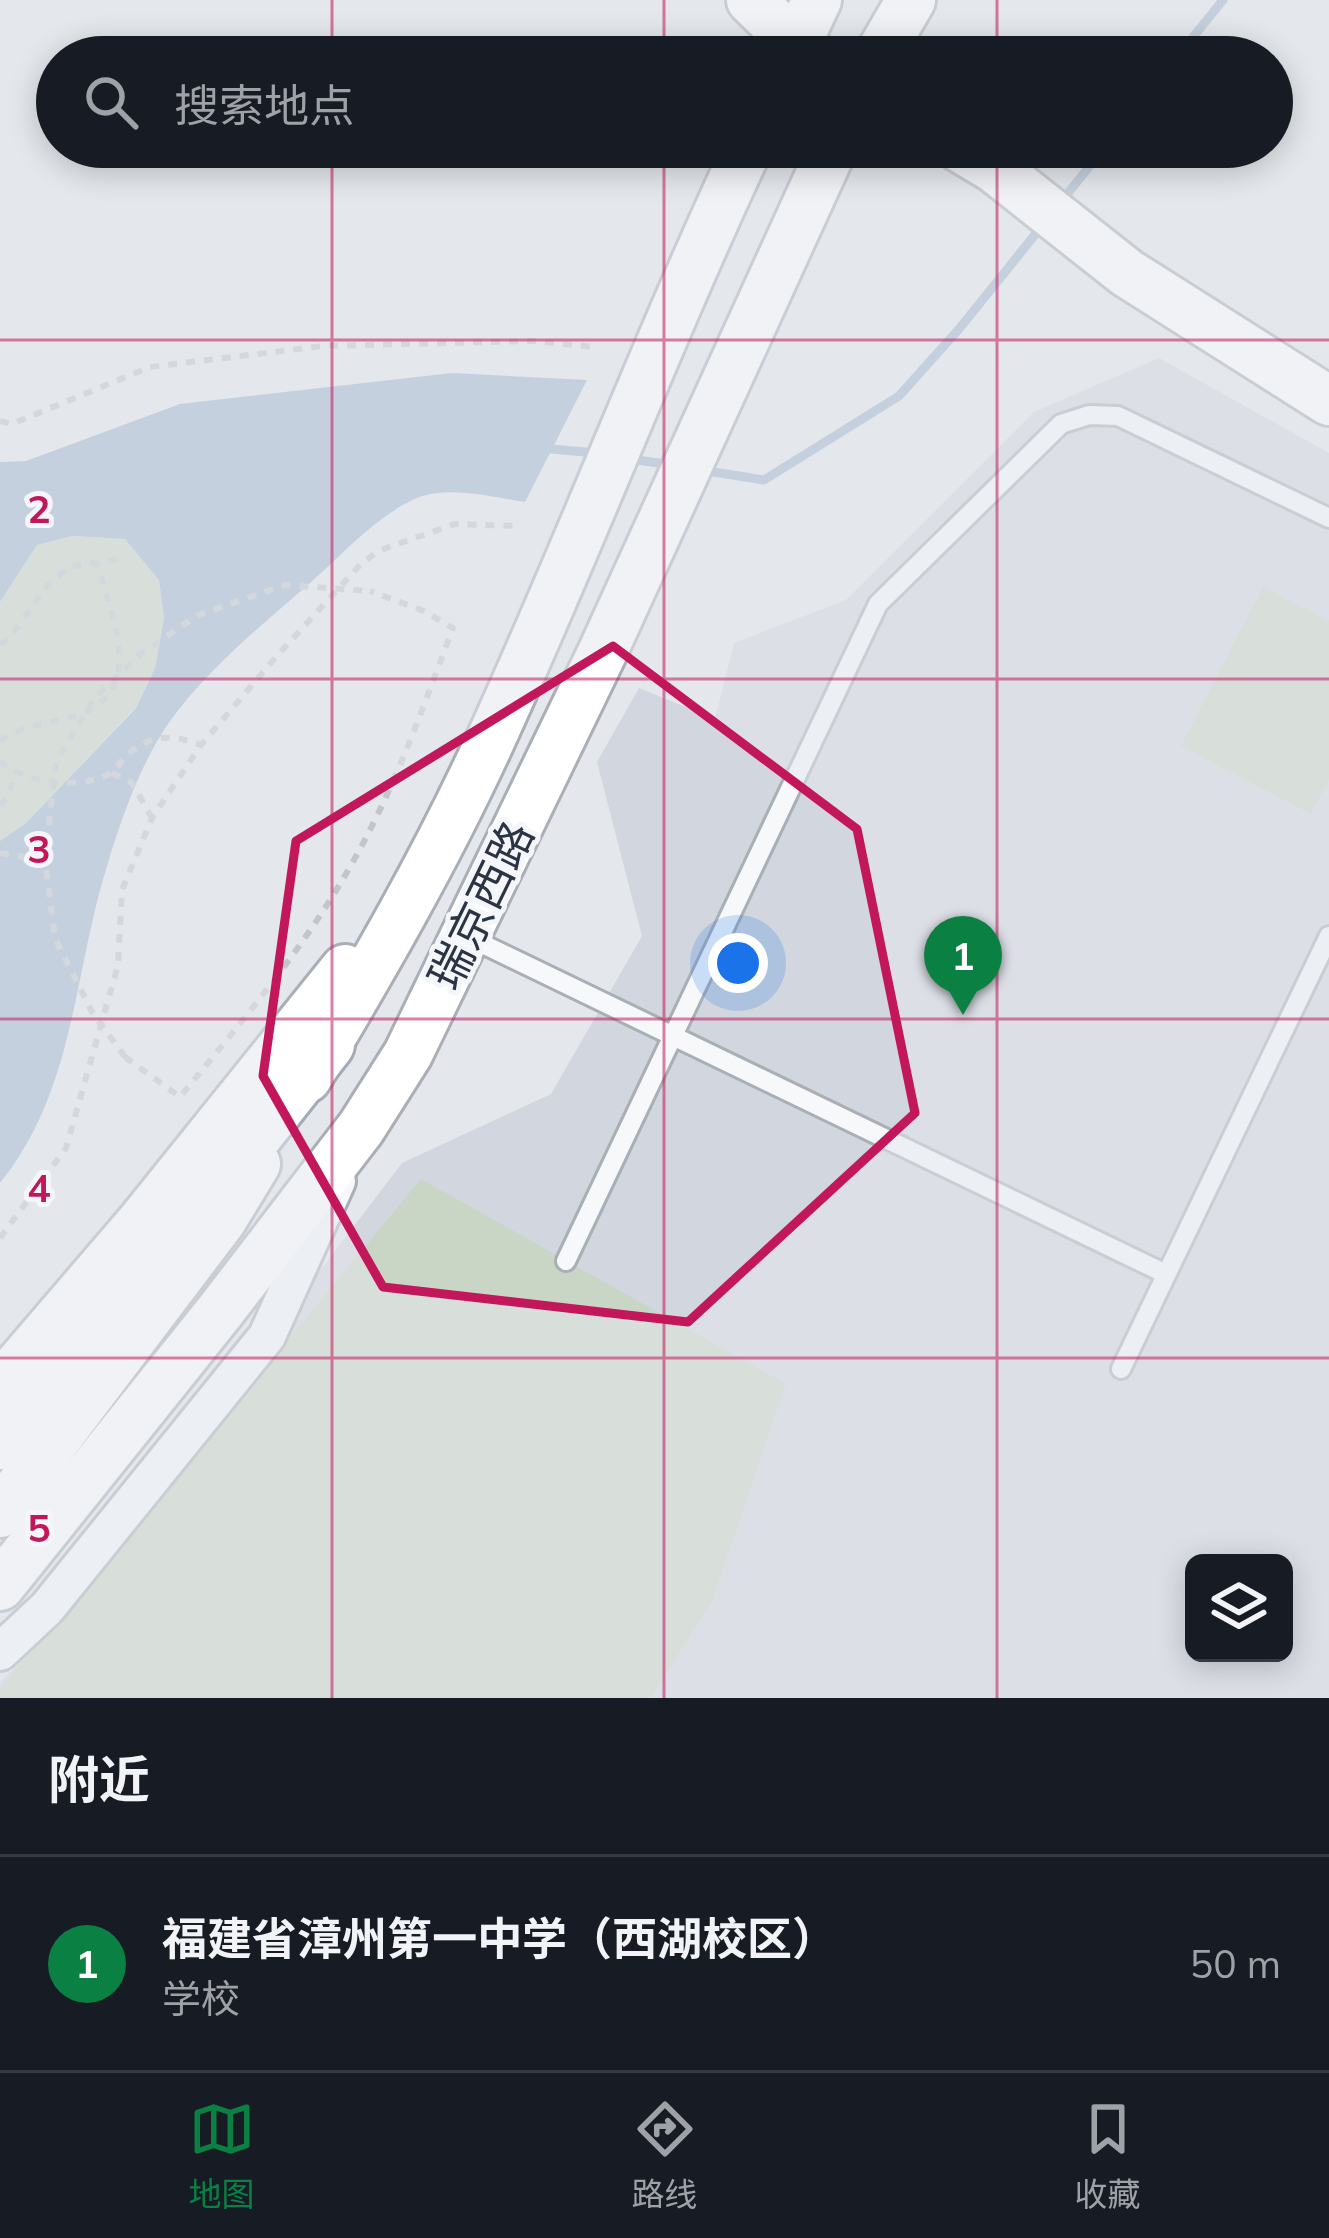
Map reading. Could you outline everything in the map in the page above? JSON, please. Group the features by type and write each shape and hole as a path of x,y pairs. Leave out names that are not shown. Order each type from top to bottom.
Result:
{"main road":[{"path":"0,1442 327,1044"}],"street":[{"path":"751,0 784,36"},
{"path":"805,36 817,0"},
{"path":"890,36 911,0"},
{"name":"瑞京西路","path":"0,1513 223,1220 417,883 489,743 676,301 738,168"},
{"name":"瑞京西路","path":"0,1586 361,1128 408,1054 603,651 823,168"},
{"path":"989,168 1127,273 1329,401"},
{"path":"0,1388 417,883"},
{"path":"0,1652 47,1608 267,1336 361,1128"}],"lane":[{"path":"566,1261 878,604 1061,424 1089,415 1118,416 1329,518"},
{"path":"466,935 1166,1274"},
{"path":"1120,1369 1329,936"}],"path":[{"path":"0,421 12,424 150,367 323,346 532,341 595,347"},
{"path":"0,1238 66,1148 118,964 122,890 152,818 200,745 360,565 378,551 455,524 518,526"},
{"path":"0,644 9,639 47,586 69,567 118,559"},
{"path":"0,741 16,730 96,709 115,688 120,646 97,562"},
{"path":"285,585 370,591 424,611 452,628 396,778 355,860 288,965 180,1097 125,1057 92,1012 55,938 45,860 56,762 94,699 139,655 198,615 285,585"},
{"path":"0,761 15,774 75,784 112,772 130,752 153,740 174,735 200,745"},
{"path":"112,772 132,783 152,818"},
{"path":"0,806 15,774"},
{"path":"0,853 45,860"}],"highlighted area":[{"path":"613,646 857,829 915,1113 688,1322 383,1287 263,1076 296,841"}],"shaded area":[{"path":"1159,358 1329,453 1329,1698 0,1698 0,1682 30,1652 402,1163 551,1094 642,936 597,762 639,688 715,719 734,643 846,600 1034,412"}],"green space":[{"path":"72,536 126,539 159,580 164,618 155,668 136,707 25,824 0,841 0,602 37,545"},
{"path":"1263,587 1329,621 1329,779 1311,814 1181,746"},
{"path":"421,1179 786,1384 711,1604 650,1698 0,1698 0,1688"}],"water":[{"path":"452,373 587,380 525,502 443,492 402,505 360,536 235,649 168,724 140,775 112,848 69,1031 44,1110 0,1183 0,841 25,824 136,708 155,668 164,618 159,580 125,539 72,536 37,545 0,602 0,462 26,461 180,404"}],"waterway":[{"path":"1194,36 1223,0"},
{"path":"1060,203 1088,168"},
{"path":"701,470 764,480 899,396 1042,226"},
{"path":"541,448 596,453"},
{"path":"630,459 673,465"}],"place":[{"name":"福建省漳州第一中学（西湖校区）","path":"963,1015"}]}
